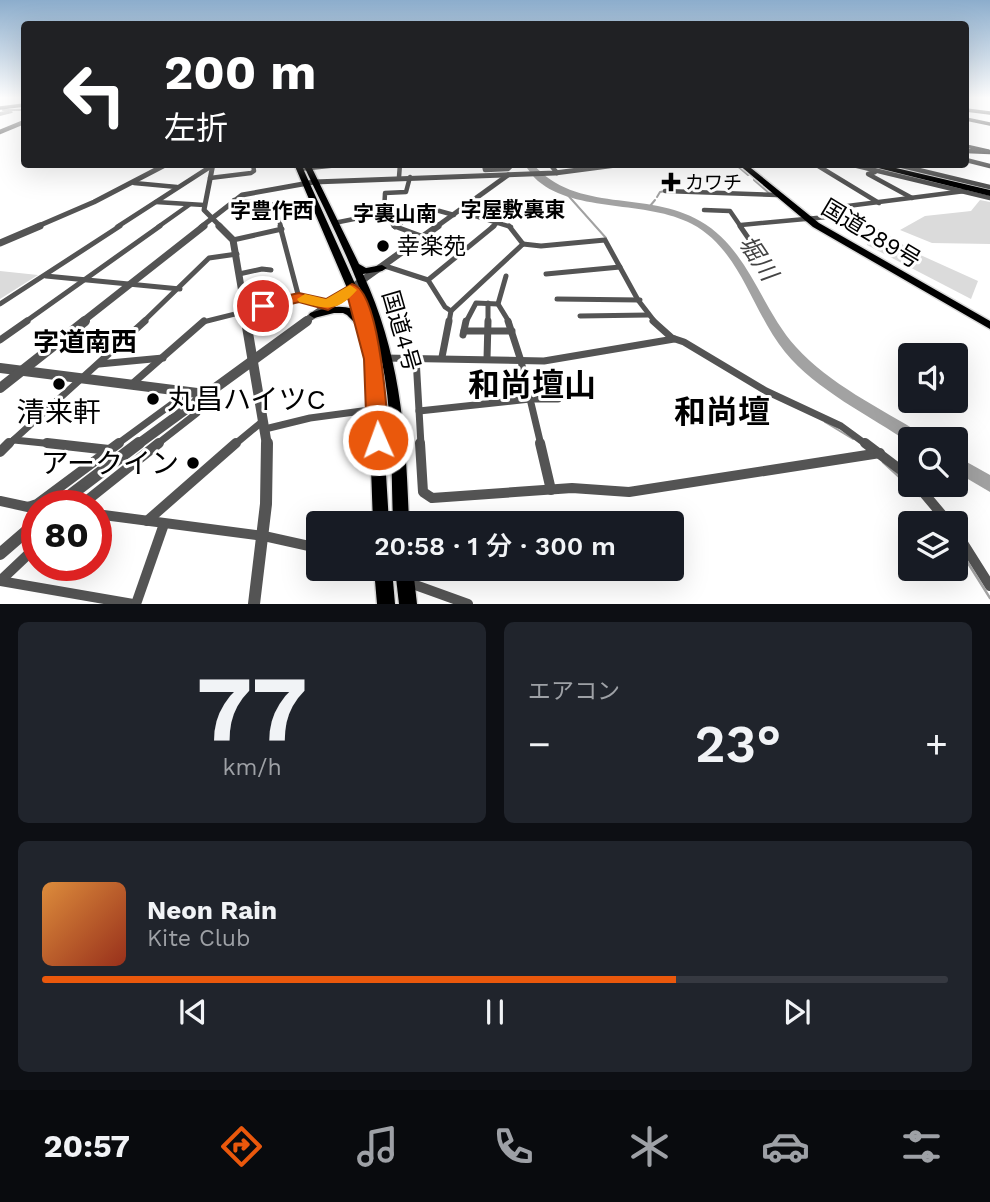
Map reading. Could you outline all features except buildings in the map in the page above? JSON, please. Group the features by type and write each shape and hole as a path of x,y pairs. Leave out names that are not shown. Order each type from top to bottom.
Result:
{"highway":[{"name":"国道4号","path":"303,168 357,285 375,316 387,358 392,388 400,511"},
{"name":"国道289号","path":"746,168 806,218 990,326"},
{"path":"879,168 990,192"},
{"path":"884,168 990,192"},
{"name":"国道4号","path":"310,182 354,265 372,355 381,511"},
{"path":"354,265 365,271 383,267"},
{"path":"314,315 336,309 353,312 372,355"},
{"path":"384,581 386,604"},
{"path":"405,581 408,604"}],"street":[{"path":"0,132 16,125"},
{"path":"969,147 990,152"},
{"path":"969,151 990,152"},
{"path":"969,161 990,166"},
{"path":"0,243 134,183 160,168"},
{"path":"0,304 209,168"},
{"path":"213,168 204,210 233,240 237,254 264,425 268,469 264,536 254,604"},
{"path":"209,178 251,173 254,168"},
{"path":"398,177 399,168"},
{"path":"485,168 509,168"},
{"path":"553,168 556,173"},
{"path":"0,388 234,200 255,191 310,182 398,177 523,175 594,168"},
{"path":"822,168 879,203"},
{"path":"912,198 868,174 879,168 965,191"},
{"path":"908,168 990,192"},
{"path":"0,501 28,507 37,504 110,450 252,361 508,174"},
{"path":"410,177 406,192 385,193 384,213 395,227 424,237"},
{"path":"134,183 177,187"},
{"path":"665,191 777,195"},
{"path":"741,225 827,217 824,209 965,191 990,192"},
{"path":"234,200 275,205 299,298"},
{"path":"156,202 204,205"},
{"path":"0,340 189,205"},
{"path":"395,227 425,207 499,222 516,231 523,244"},
{"path":"705,210 730,211 751,242"},
{"path":"334,223 384,213"},
{"path":"428,281 499,222"},
{"path":"233,240 282,229"},
{"path":"442,357 451,311 523,244 541,246 605,240 648,315 674,339 684,342 766,391 841,426 898,467"},
{"path":"0,452 99,365 209,258 237,254"},
{"path":"383,267 428,281 445,307 451,311"},
{"path":"547,274 620,267"},
{"path":"239,274 262,269 271,270"},
{"path":"45,275 180,289"},
{"path":"488,277 505,279 498,304 512,331 521,361 551,490"},
{"path":"130,386 165,358 205,320 299,298 328,305"},
{"path":"557,299 640,300"},
{"path":"498,304 476,303 463,333 512,331"},
{"path":"487,359 488,303"},
{"path":"580,316 648,315"},
{"path":"372,355 387,358 442,357 521,361 566,358 674,339"},
{"path":"99,365 165,358"},
{"path":"416,358 424,492 432,498 572,488 629,492 880,453"},
{"path":"0,368 196,396"},
{"path":"76,490 196,396"},
{"path":"100,490 197,413 196,396"},
{"path":"419,411 558,399"},
{"path":"148,522 206,468 264,425 377,409"},
{"path":"14,440 110,450"},
{"path":"927,497 939,511"},
{"path":"112,516 264,536 306,545"},
{"path":"0,581 78,600 134,604 164,524"},
{"path":"0,554 21,536"},
{"path":"968,551 990,586"},
{"path":"0,581 21,561"},
{"path":"417,581 468,604"}],"shaded area":[{"path":"980,200 990,202 990,244 932,243 900,230 925,216 971,211"},
{"path":"869,223 916,253 978,281 971,299 867,245"},
{"path":"0,271 38,275 0,299"}],"waterway":[{"name":"堀川","path":"531,168 541,179 559,190 581,197 676,214 696,222 713,234 727,248 778,333 801,361 832,385 898,427"},
{"path":"740,168 748,175"},
{"path":"754,180 769,193"},
{"path":"657,197 660,192 665,191"},
{"path":"565,192 606,238"},
{"path":"650,206 655,200"},
{"path":"825,422 853,439"},
{"path":"883,462 898,476"},
{"name":"堀川","path":"968,470 990,484"},
{"path":"968,563 990,598"}],"slow traffic":[{"path":"305,299 328,305 350,290"}],"place":[{"name":"カワチ","path":"671,182"},
{"name":"幸楽苑","path":"383,246"},
{"name":"清来軒","path":"59,384"},
{"name":"丸昌ハイツC","path":"153,399"},
{"name":"アークイン","path":"193,463"}],"district":[{"name":"字屋敷裏東","path":"513,209"},
{"name":"字豊作西","path":"272,210"},
{"name":"字裏山南","path":"395,213"},
{"name":"字道南西","path":"85,342"},
{"name":"和尚壇山","path":"532,385"},
{"name":"和尚壇","path":"722,412"}],"route":[{"path":"263,306 299,298 328,305 352,288 365,322 373,359 378,440"}]}
